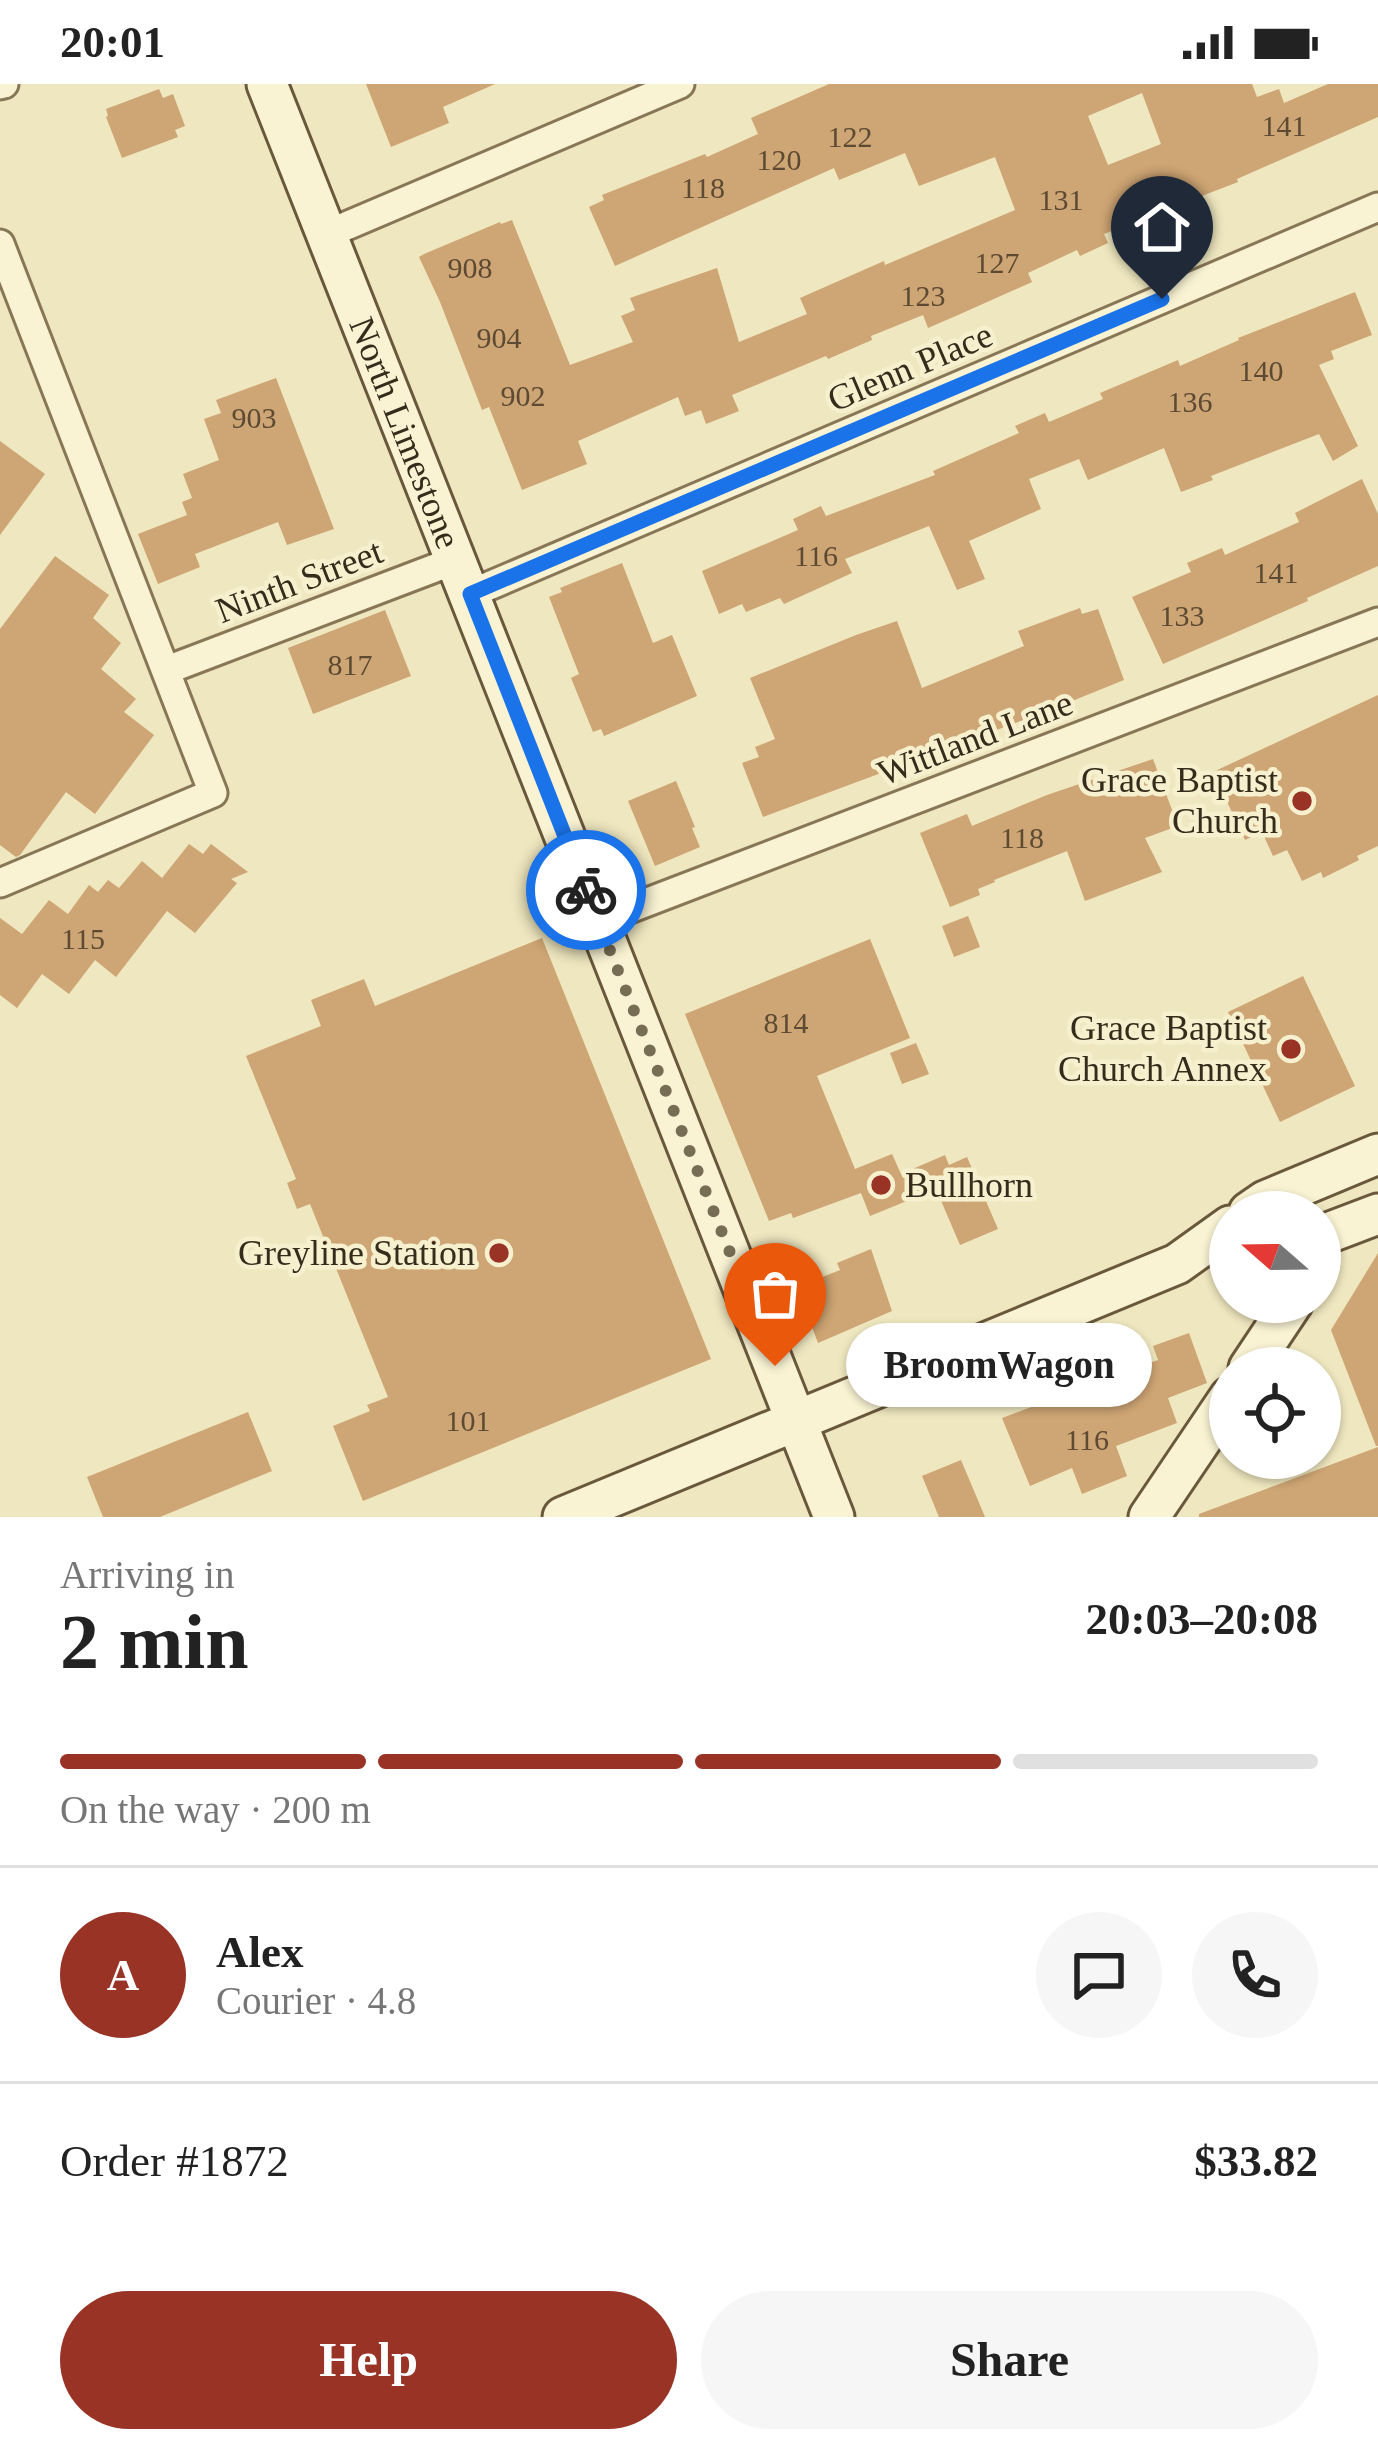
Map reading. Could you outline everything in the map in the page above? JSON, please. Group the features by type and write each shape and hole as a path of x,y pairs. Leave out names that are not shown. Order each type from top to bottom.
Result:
{"street":[{"name":"North Limestone","path":"267,84 834,1517"},
{"path":"325,235 680,84"},
{"name":"Glenn Place","path":"463,577 1378,207"},
{"path":"0,244 213,793 0,883"},
{"name":"Ninth Street","path":"167,670 463,577"},
{"name":"Wittland Lane","path":"598,921 1366,627"},
{"path":"1288,1191 1378,1154"},
{"path":"563,1517 1177,1264 1209,1241"},
{"path":"1177,1264 1209,1261"},
{"path":"1149,1517 1209,1427"}],"building":[{"path":"366,84 495,84 443,107 449,123 391,147"},
{"path":"829,84 1252,84 1257,97 1279,89 1284,103 1328,84 1378,84 1378,117 1238,182 1104,234 1108,243 1080,256 1077,250 1028,273 1032,282 928,328 923,315 828,359 732,395 739,411 706,424 701,410 685,416 678,397 578,441 587,464 522,490 489,407 482,410 419,257 424,254 512,220 570,365 633,342 621,316 635,310 630,298 717,268 739,342 807,314 800,298 1015,210 995,157 919,186 905,153 839,180 834,168 615,266 589,207 604,200 602,195 758,134 751,118","holes":["1142,93 1161,144 1108,165 1088,116"]},
{"path":"159,89 163,98 173,94 185,126 175,130 178,137 122,158 106,109"},
{"path":"1355,292 1372,335 1331,351 1334,359 1319,365 1358,446 1333,461 1319,434 1181,492 1164,448 1088,480 1079,459 1029,479 1041,509 969,541 985,579 957,590 929,526 845,559 852,573 784,604 780,598 746,612 742,604 719,614 702,571 798,530 793,519 821,506 826,516 935,475 933,471 1019,433 1015,426 1045,413 1049,422 1103,399 1100,393 1178,360 1180,366"},
{"path":"276,378 334,529 287,545 278,522 195,554 200,567 158,584 138,534 187,515 182,502 192,498 183,474 219,460 204,419 221,413 216,400"},
{"path":"0,441 45,474 0,535"},
{"path":"1362,479 1378,514 1378,566 1163,664 1132,597 1191,572 1187,563 1222,548 1225,555 1299,522 1295,513"},
{"path":"55,556 109,595 93,618 121,643 101,669 136,699 124,712 154,735 95,814 66,792 16,857 0,845 0,629"},
{"path":"622,563 653,643 672,635 697,696 604,736 601,729 593,732 571,678 579,674 549,597"},
{"path":"1080,608 1082,614 1098,609 1124,680 763,817 742,763 759,757 755,747 775,739 750,678 897,621 922,688 1024,646 1018,631"},
{"path":"385,610 411,676 313,714 288,648"},
{"name":"Grace Baptist Church","path":"1378,695 1378,846 1323,878 1321,872 1302,881 1287,850 1273,856 1262,832 1245,840 1213,772"},
{"path":"1153,759 1178,826 1145,838 1162,872 1085,901 1067,851 994,880 978,889 980,895 950,907 920,833 967,814 972,826"},
{"path":"676,781 700,847 655,866 628,801"},
{"path":"189,844 203,854 211,844 248,872 231,879 237,883 195,933 167,911 116,977 95,960 69,994 42,974 17,1008 0,995 0,918 22,934 49,900 68,914 89,885 98,892 108,880 119,888 142,861 162,878"},
{"path":"968,916 980,947 954,957 942,926"},
{"name":"Greyline Station","path":"542,938 711,1359 363,1501 333,1426 370,1411 367,1405 388,1397 310,1204 297,1209 287,1183 296,1179 246,1056 321,1026 311,1000 364,979 375,1006"},
{"path":"870,939 910,1038 817,1076 855,1169 892,1154 901,1174 945,1155 949,1165 967,1157 998,1229 960,1245 936,1189 870,1216 861,1193 793,1218 791,1213 769,1221 685,1014"},
{"name":"Grace Baptist Church Annex","path":"1303,976 1355,1086 1280,1122 1228,1012"},
{"path":"916,1043 929,1074 902,1084 890,1053"},
{"path":"871,1249 892,1311 818,1343 797,1287 840,1270 837,1263"},
{"path":"1378,1253 1378,1446 1331,1330 1341,1323 1341,1314"},
{"path":"1189,1333 1207,1383 1168,1398 1177,1423 1116,1446 1127,1476 1082,1494 1072,1468 1030,1486 1002,1418 1158,1360 1153,1346"},
{"path":"248,1412 272,1471 160,1517 103,1517 87,1477"},
{"path":"1378,1447 1378,1517 1199,1517 1293,1479 1341,1479 1341,1461"},
{"path":"961,1460 985,1517 939,1517 922,1476"}],"way so far":[{"path":"586,890 775,1366"}],"place":[{"name":"Grace Baptist Church","path":"1302,801"},
{"name":"Grace Baptist Church Annex","path":"1291,1049"},
{"name":"Bullhorn","path":"881,1185"},
{"name":"Greyline Station","path":"499,1253"},
{"name":"BroomWagon","path":"775,1366"}],"route":[{"path":"586,890 470,594 1162,299"}]}
